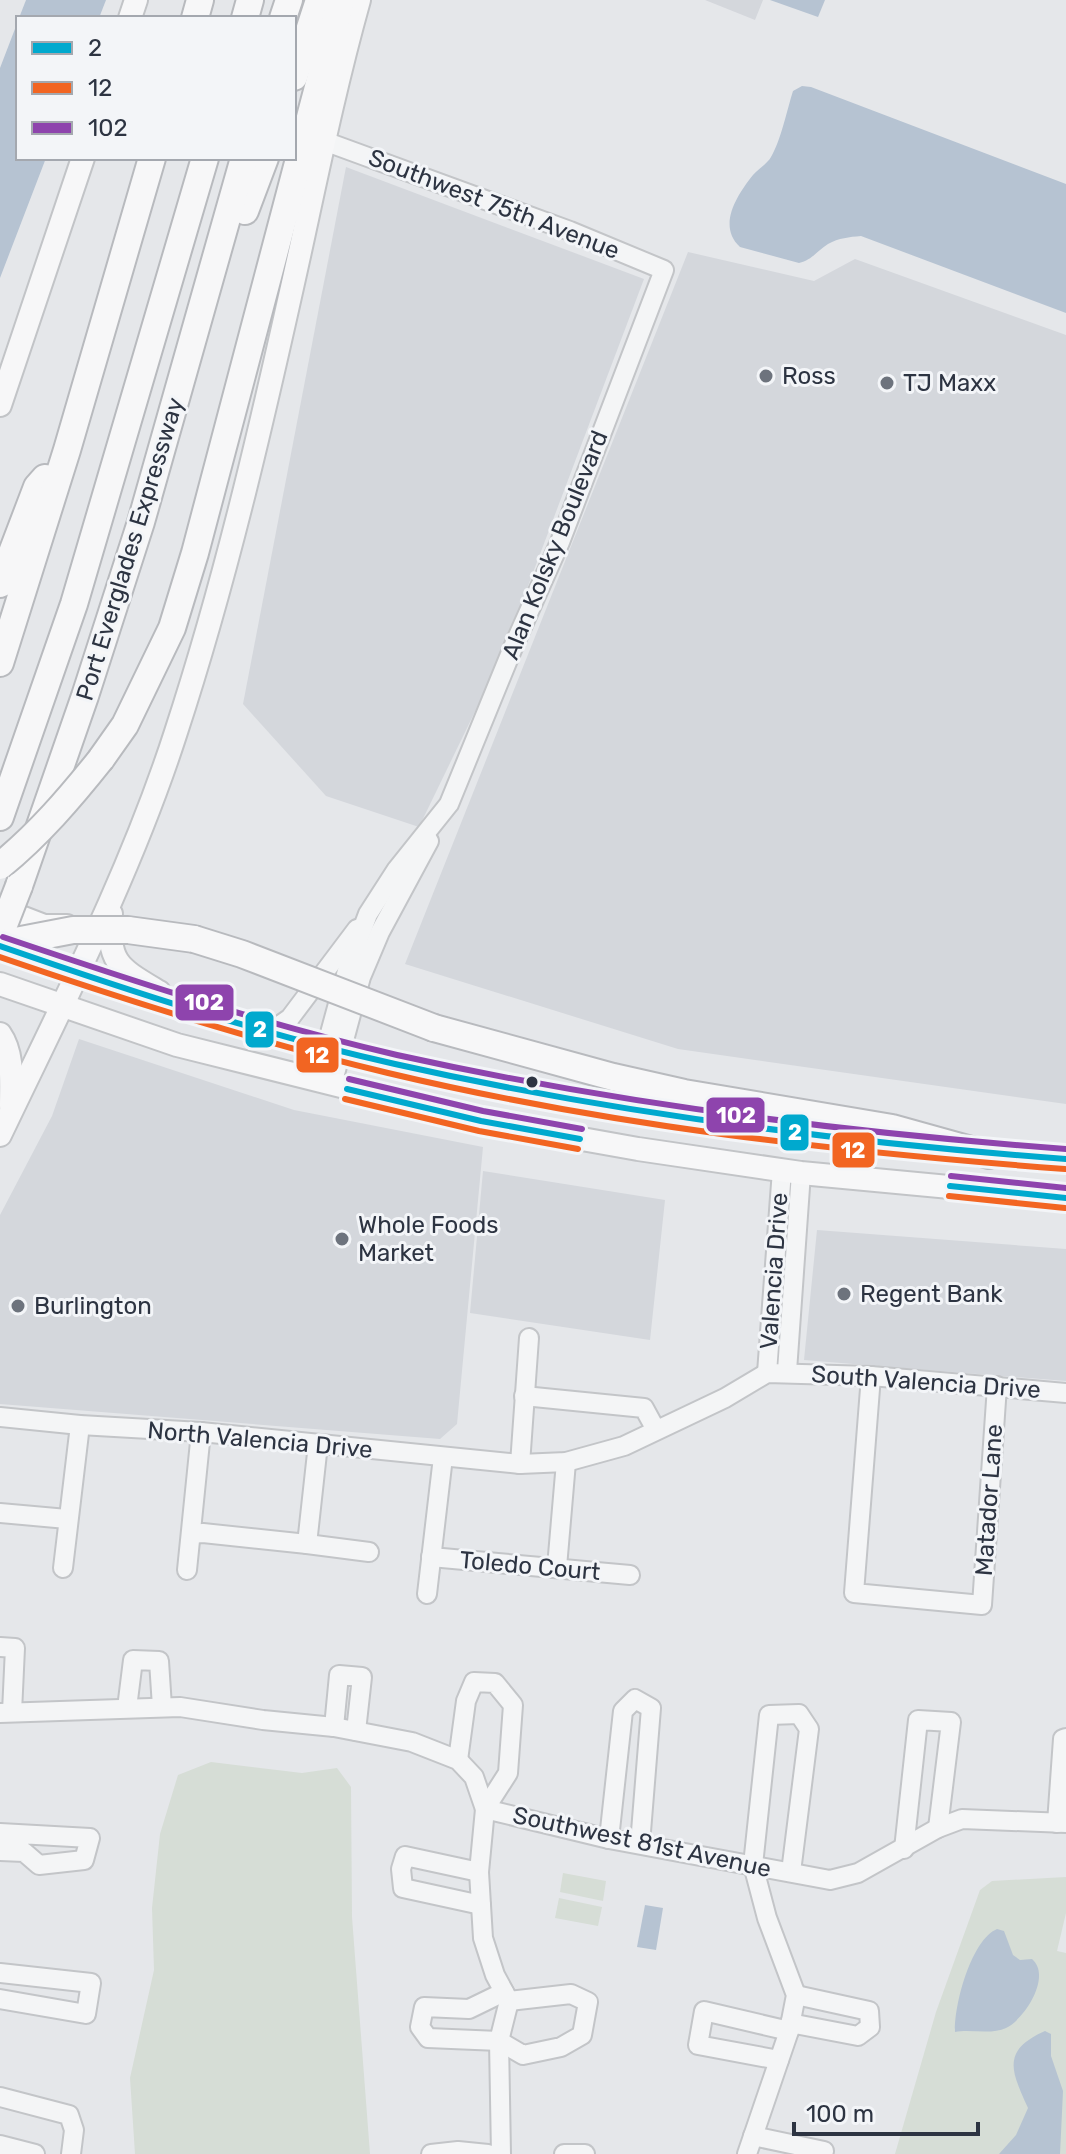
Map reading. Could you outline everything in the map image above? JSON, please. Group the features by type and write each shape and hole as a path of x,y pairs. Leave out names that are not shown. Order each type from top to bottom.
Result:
{"highway":[{"path":"296,71 319,0"},
{"path":"0,866 59,811 101,759 125,725 172,628 195,553 341,0"},
{"path":"0,663 67,450 151,160"},
{"path":"0,817 74,604 204,160"},
{"name":"Port Everglades Expressway","path":"0,935 127,566 243,160"},
{"path":"182,379 264,160"},
{"path":"0,584 37,487 67,450"},
{"path":"0,945 73,930 128,930 194,939 242,954 434,1028 613,1077 684,1093 892,1128 989,1155"}],"main road":[{"path":"0,1135 78,975 146,819 199,661 261,427 324,141 359,0"},
{"path":"0,405 82,160"},
{"path":"0,909 44,926 61,927 87,918 113,897"},
{"path":"113,897 109,936 116,961 126,972 195,1013"},
{"path":"0,945 78,975 195,1013 333,1049 635,1114 799,1137 1066,1159"},
{"path":"0,984 165,1041 324,1083 511,1127 792,1172 1066,1198"},
{"path":"0,1034 10,1060 11,1111"}],"street":[{"name":"Southwest 75th Avenue","path":"324,141 570,231 664,270"},
{"name":"Alan Kolsky Boulevard","path":"333,1049 380,932 449,804 560,542 664,270"},
{"name":"Alan Kolsky Boulevard","path":"324,1083 348,967 368,914 397,869 441,817"},
{"path":"260,1030 280,1025 290,1018 368,914"},
{"name":"Valencia Drive","path":"787,1371 792,1172"},
{"name":"Valencia Drive","path":"767,1373 792,1172"},
{"path":"520,1464 529,1338"},
{"name":"North Valencia Drive","path":"0,1417 201,1432 520,1464 566,1462 624,1446 725,1398 767,1373 787,1371"},
{"name":"South Valencia Drive","path":"787,1371 1066,1393"},
{"name":"Matador Lane","path":"871,1376 854,1593 982,1605 997,1386"},
{"path":"524,1396 644,1408 656,1430"},
{"path":"63,1568 80,1425"},
{"path":"187,1570 201,1432"},
{"path":"307,1544 318,1444"},
{"name":"Toledo Court","path":"427,1594 443,1457"},
{"path":"557,1567 566,1462"},
{"path":"0,1513 67,1519"},
{"path":"191,1534 369,1552"},
{"name":"Toledo Court","path":"431,1557 630,1575"},
{"path":"0,1647 15,1648 6,1712 180,1707 356,1731 412,1742 458,1760 466,1701 474,1682 495,1683 513,1705 508,1773 485,1809 479,1872 483,1938 495,1975 506,1996 499,2041 501,2154"},
{"path":"127,1708 133,1660 159,1661 162,1707"},
{"path":"334,1727 339,1675 362,1677 356,1731"},
{"path":"609,1839 623,1711 635,1699 651,1708 640,1844"},
{"path":"747,2154 790,2027 796,1995 767,1918 753,1865 769,1715 799,1714 809,1729 791,1872"},
{"path":"904,1849 918,1720 951,1722 938,1828"},
{"path":"1061,1823 1063,1739 1066,1738"},
{"name":"Southwest 81st Avenue","path":"458,1760 474,1777 485,1809 609,1839 838,1880 858,1873 938,1828 962,1819 1061,1823"},
{"path":"0,1833 90,1838 84,1860 39,1865 24,1852 0,1851"},
{"path":"479,1872 405,1856 401,1869 403,1888 481,1905"},
{"path":"0,1973 91,1983 86,2014 0,1999"},
{"path":"571,1994 588,2002 582,2035 561,2047 523,2055 499,2041 428,2038 420,2027 424,2007 469,2009 506,1996 571,1994"},
{"path":"779,2060 698,2045 704,2011 858,2036 870,2027 869,2011 796,1995"},
{"path":"0,2097 69,2115 74,2130 71,2154"},
{"path":"753,2136 824,2151 823,2154"},
{"path":"0,2145 35,2154"},
{"path":"431,2154 458,2151 488,2154"},
{"path":"564,2154 585,2154"}],"shaded area":[{"path":"705,0 763,0 755,20"},
{"path":"346,167 644,279 500,660 419,827 326,796 243,704"},
{"path":"688,252 814,281 855,259 1066,335 1066,1104 678,1049 405,964"},
{"path":"79,1039 294,1110 483,1147 457,1424 440,1439 0,1404 0,1215 52,1116"},
{"path":"483,1171 665,1200 650,1340 470,1313"},
{"path":"817,1230 1066,1249 1066,1381 804,1360"},
{"path":"211,1762 302,1773 337,1768 351,1787 352,1917 370,2154 135,2154 130,2078 154,1970 152,1908 160,1834 178,1775"},
{"path":"563,1873 606,1881 603,1901 560,1892"},
{"path":"1066,1877 1066,1913 1057,1951 1066,1953 1066,2154 895,2154 936,2012 980,1890 992,1881"},
{"path":"559,1898 602,1907 598,1926 555,1918"}],"water":[{"path":"26,0 106,0 100,16 20,16"},
{"path":"770,0 825,0 818,17"},
{"path":"16,26 16,160 45,160 0,278 0,68"},
{"path":"802,86 1066,184 1066,313 861,236 832,242 799,263 740,247 730,230 732,211 747,183 775,150 793,91"},
{"path":"645,1905 663,1908 656,1950 637,1947"},
{"path":"997,1929 1004,1931 1013,1955 1020,1960 1032,1959 1037,1966 1038,1986 1034,1996 1021,2016 1006,2028 955,2032 957,2006 972,1959 988,1935"},
{"path":"1045,2031 1051,2034 1051,2056 1063,2091 1060,2154 999,2154 1016,2135 1028,2108 1014,2073 1016,2055 1021,2046"}],"transit line":[{"name":"102","path":"3,937 248,1016 347,1043 480,1072 646,1102 813,1125 1066,1149"},
{"name":"2","path":"0,946 245,1025 345,1052 478,1082 645,1112 812,1135 1066,1159"},
{"name":"12","path":"0,957 241,1034 472,1092 725,1134 895,1154 1065,1169"},
{"name":"102","path":"349,1079 483,1111 582,1129"},
{"name":"2","path":"347,1089 481,1121 580,1139"},
{"name":"12","path":"345,1099 479,1131 578,1149"},
{"name":"102","path":"951,1176 1066,1188"},
{"name":"2","path":"950,1186 1066,1198"},
{"name":"12","path":"949,1196 1065,1208"}],"place":[{"name":"Ross","path":"766,376"},
{"name":"TJ Maxx","path":"887,383"},
{"name":"Whole Foods Market","path":"342,1239"},
{"name":"Regent Bank","path":"844,1294"},
{"name":"Burlington","path":"18,1306"}]}
